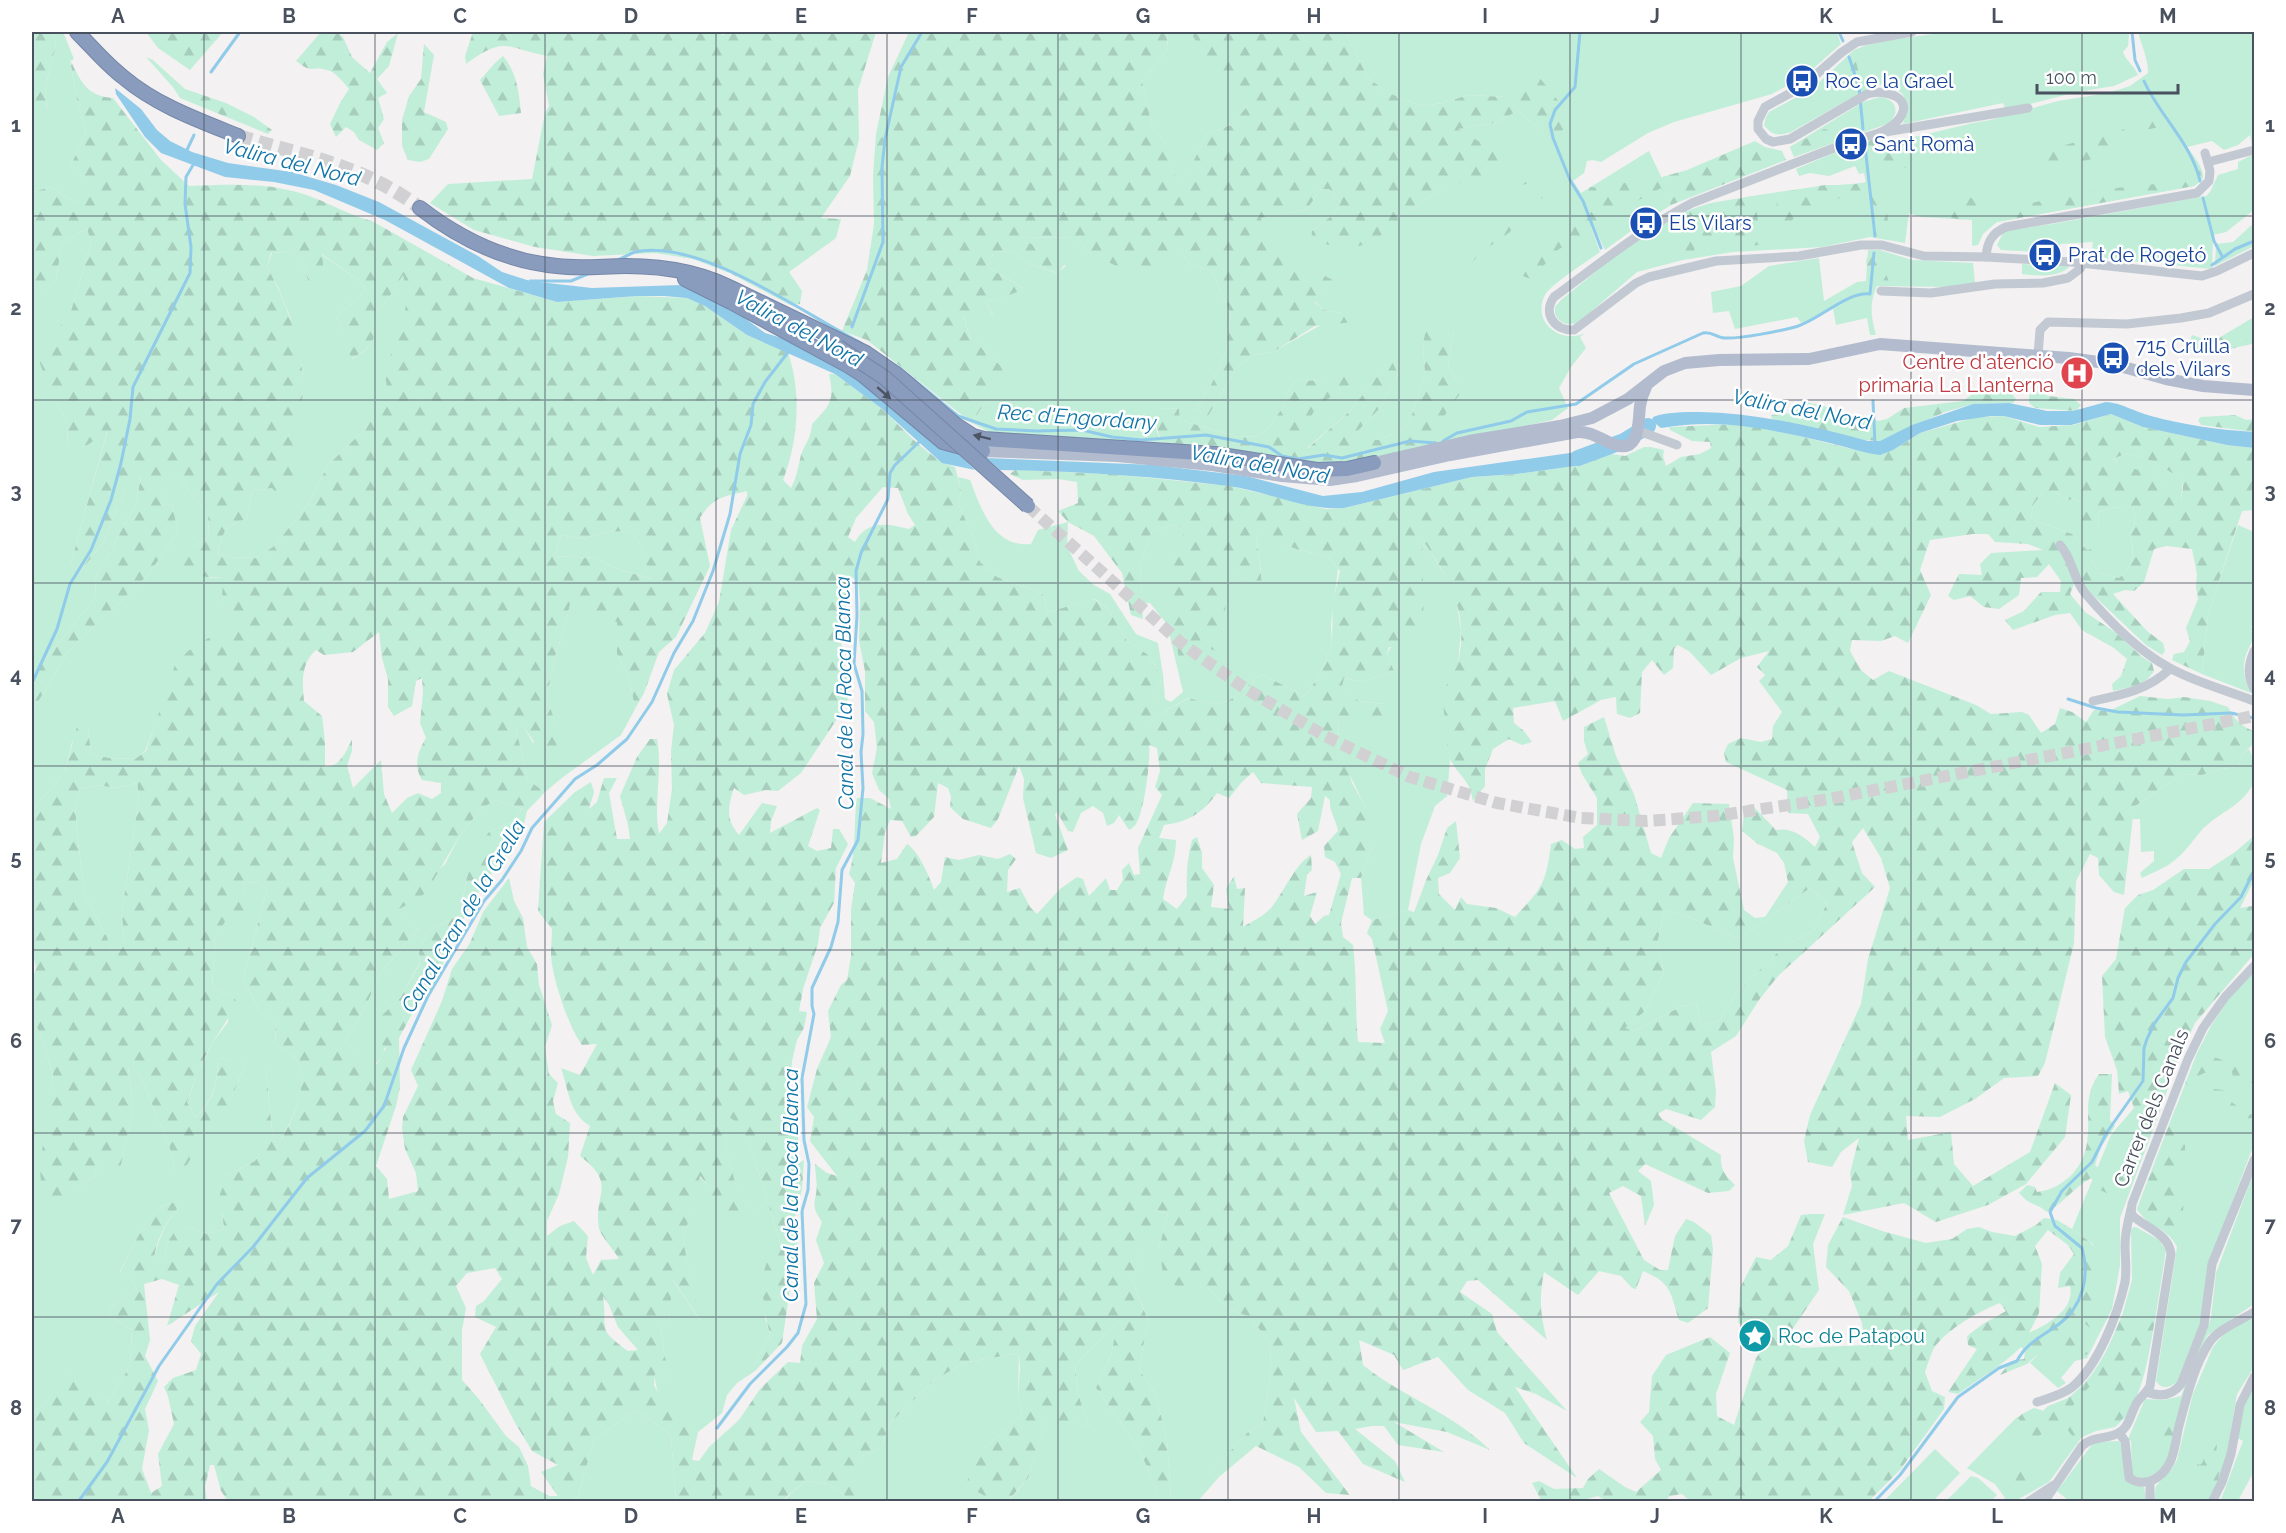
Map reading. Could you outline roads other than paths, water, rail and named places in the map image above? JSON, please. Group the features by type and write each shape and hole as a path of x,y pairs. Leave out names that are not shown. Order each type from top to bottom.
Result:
{"highway":[{"path":"77,32 108,64 151,97 238,136"},
{"path":"420,208 463,237 489,250 519,260 559,267 628,266 692,273 733,289 873,357 956,425 973,436 984,439 1215,454 1317,470 1374,467"},
{"path":"628,266 656,270 683,278 731,302 864,375 943,442 983,451"},
{"path":"733,289 838,348 885,378 1028,506"}],"main road":[{"path":"1560,431 1617,406 1672,367 1691,362 1809,359 1880,344 2038,355 2114,364 2166,379 2203,386 2254,390"},
{"path":"983,451 1117,456 1212,465 1305,479 1330,480 1469,441 1560,431 1583,432 1613,444 1626,444 1636,437 1639,428 1641,399 1650,381"},
{"path":"1617,406 1630,408 1635,412 1639,428"},
{"path":"1606,412 1602,417 1601,430 1607,441"}],"street":[{"path":"1912,32 1872,38 1849,47 1803,86 1765,107 1758,121 1758,129 1766,139 1780,142 1790,139 1877,90 1891,93 1901,103 1903,110 1900,117 1887,130 1852,141 1692,203 1667,216 1554,297 1549,308 1551,320 1561,329 1574,330 1636,283 1649,277 1716,261 1799,256 1871,244 1924,256 2082,263 2202,276 2217,272 2254,253"},
{"path":"1876,134 2028,108"},
{"path":"1986,257 1991,237 2006,227 2197,193 2209,181 2206,157 2254,150"},
{"path":"1881,291 1931,293 1995,284 2043,283 2068,278 2080,269 2082,263"},
{"path":"2038,355 2040,330 2048,322 2127,324 2196,316 2254,294"},
{"path":"1639,428 1677,445"},
{"path":"2060,545 2068,553 2083,591 2132,640 2170,669 2254,701"},
{"path":"2254,651 2248,673 2254,688"},
{"path":"2093,701 2131,693 2160,679 2170,669"},
{"name":"Carrer dels Canals","path":"2119,1432 2129,1423 2135,1407 2152,1380 2171,1254 2171,1247 2165,1239 2133,1216 2132,1204 2188,1059 2203,1028 2225,997 2254,966"},
{"path":"2146,1392 2164,1395 2176,1390 2181,1384 2204,1325 2212,1264 2254,1160"},
{"path":"2037,1402 2061,1394 2083,1376 2107,1333 2125,1282 2125,1233 2132,1204"},
{"path":"2150,1502 2150,1482 2169,1464 2200,1360 2210,1341 2254,1312"},
{"path":"2212,1502 2222,1482 2231,1454 2240,1405 2254,1377"},
{"path":"2044,1502 2086,1443 2119,1432 2125,1441 2129,1478 2150,1482"},
{"path":"2028,1502 2056,1483"}],"water":[{"path":"115,88 141,109 157,130 170,141 192,152 228,163 292,172 336,185 379,202 478,256 502,272 530,281 592,288 681,285 700,290 727,305 765,333 785,339 864,380 932,442 959,454 975,470 942,463 881,408 835,374 747,335 705,306 687,298 637,296 557,302 509,288 385,220 314,190 274,182 225,177 161,153 145,137 116,94"},
{"path":"2106,402 2176,422 2254,432 2254,448 2227,445 2143,427 2111,414 2071,425 2040,425 2004,416 1957,421 1920,433 1893,450 1880,455 1805,437 1744,426 1704,424 1661,428 1652,421 1653,417 1669,413 1720,413 1784,421 1868,441 1880,441 1912,425 1973,404 2009,403 2047,411 2073,411"},
{"path":"1594,445 1605,453 1575,466 1472,477 1344,508 1314,507 1243,489 1200,482 1114,475 1000,470 986,458 1154,465 1246,476 1323,496 1362,492 1434,472 1584,451"}],"waterway":[{"path":"211,72 240,32"},
{"path":"852,327 883,242 882,167 885,139 901,67 922,32"},
{"path":"1580,32 1575,87 1555,110 1550,124 1553,138 1570,180 1583,201 1601,248"},
{"path":"1839,32 1843,41"},
{"path":"2132,32 2135,60 2140,71"},
{"path":"1849,57 1859,87 1863,129"},
{"path":"2144,81 2150,94 2183,142 2196,167 2200,181"},
{"path":"186,152 194,135"},
{"path":"1865,146 1875,236"},
{"path":"32,683 57,629 70,584 91,550 111,500 130,419 133,387 190,273 191,247 185,204 186,177 193,165"},
{"path":"2203,198 2214,241 2222,256"},
{"name":"Rec d'Engordany","path":"2212,265 2235,249 2254,241"},
{"name":"Rec d'Engordany","path":"618,260 635,252 661,251 690,256 751,281 861,343"},
{"name":"Rec d'Engordany","path":"1443,441 1457,433 1511,421 1527,412 1576,404 1634,364 1703,333 1732,338 1780,331 1804,324 1852,297 1870,294 1874,253"},
{"name":"Rec d'Engordany","path":"530,281 571,281 590,273"},
{"name":"Rec d'Engordany","path":"869,348 901,369"},
{"name":"Canal Gran de la Grella","path":"78,1502 107,1462 159,1366 217,1284 253,1247 307,1178 365,1131 384,1106 404,1048 428,996 484,901 502,880 521,851 532,828 575,779 597,765 627,739 652,702 674,653 693,621 713,571 730,514 740,454 751,425 753,404 765,382 789,351"},
{"name":"Rec d'Engordany","path":"908,375 958,416 996,429 1082,430 1112,437 1141,440 1206,435 1269,447 1282,456 1298,459 1324,455 1342,458 1410,441 1436,443"},
{"path":"1873,401 1875,444"},
{"name":"Valira del Nord","path":"1578,458 1624,441 1648,426"},
{"name":"Canal de la Roca Blanca","path":"717,1428 750,1384 798,1333 806,1304 802,1211 808,1190 809,1164 804,1140 802,1078 814,1014 812,988 831,947 838,922 842,870 858,840 863,788 862,691 854,664 857,616 856,571 861,553 888,499 890,473 895,465 919,442"},
{"path":"2068,699 2118,712 2183,715 2231,713 2254,718"},
{"path":"1874,1502 1900,1475 1958,1397 1999,1368 2017,1361 2030,1345 2059,1324 2074,1308 2085,1280 2082,1248 2055,1226 2050,1212 2062,1191 2092,1162 2107,1132 2143,1081 2144,1048 2147,1039 2154,1024 2173,998 2178,978 2186,962 2215,924 2241,897 2254,871"}],"tunnel":[{"path":"238,136 310,156 355,172 399,193 420,208"},
{"path":"1028,506 1181,643 1243,687 1325,736 1410,777 1497,803 1581,818 1647,821 1715,816 1829,799 2254,716"}],"place":[{"name":"Roc e la Grael","path":"1802,81"},
{"name":"Sant Romà","path":"1851,144"},
{"name":"Els Vilars","path":"1646,223"},
{"name":"Prat de Rogetó","path":"2045,255"},
{"name":"715 Cruïlla dels Vilars","path":"2113,358"},
{"name":"Centre d'atenció primaria La Llanterna","path":"2077,373"},
{"name":"Roc de Patapou","path":"1755,1336"}]}
